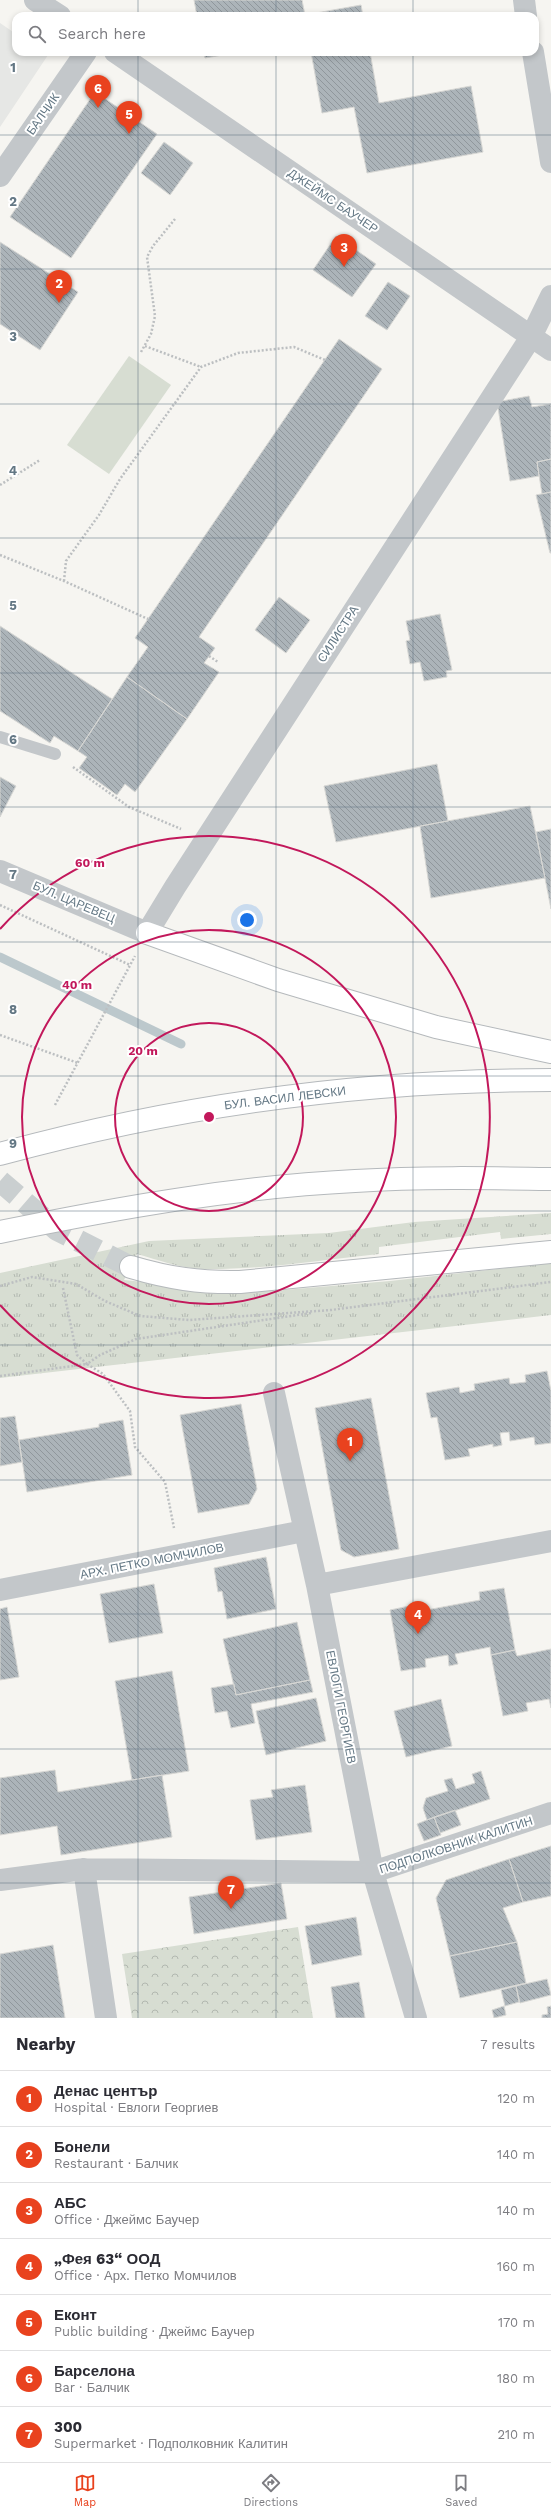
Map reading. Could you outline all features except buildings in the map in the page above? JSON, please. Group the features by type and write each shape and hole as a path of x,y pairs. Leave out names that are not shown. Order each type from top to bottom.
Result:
{"highway":[{"path":"147,933 278,980 421,1023 551,1052"},
{"name":"БУЛ. ВАСИЛ ЛЕВСКИ","path":"0,1154 126,1123 252,1101 322,1092 435,1084 551,1080"},
{"path":"0,1232 111,1210 209,1195 290,1186 354,1181 433,1178 551,1179"},
{"path":"131,1267 178,1279 206,1283 240,1282 551,1252"}],"street":[{"path":"35,0 54,12"},
{"path":"524,0 526,12"},
{"name":"БАЛЧИК","path":"0,176 83,56"},
{"name":"ДЖЕЙМС БАУЧЕР","path":"121,56 551,350"},
{"path":"533,56 551,162"},
{"name":"СИЛИСТРА","path":"147,933 205,840 531,337 551,296"},
{"name":"БУЛ. ЦАРЕВЕЦ","path":"0,871 147,933"},
{"name":"ЕВЛОГИ ГЕОРГИЕВ","path":"274,1393 317,1585 373,1872 416,2018"},
{"name":"АРХ. ПЕТКО МОМЧИЛОВ","path":"0,1590 179,1557 304,1531"},
{"path":"317,1585 551,1541"},
{"name":"ПОДПОЛКОВНИК КАЛИТИН","path":"0,1880 84,1869 373,1872 551,1813"},
{"path":"84,1869 106,2018"}],"lane":[{"path":"0,737 55,754"}],"path":[{"path":"141,352 151,334 155,316 147,257 153,246 175,218"},
{"path":"145,346 202,367"},
{"path":"64,581 66,561 99,515 120,479 202,367 238,353 294,347 325,360"},
{"path":"0,485 40,460"},
{"path":"0,556 64,581 148,619"},
{"path":"209,656 218,662"},
{"path":"55,754 129,807 205,840"},
{"path":"0,905 130,965"},
{"path":"55,1105 123,979"},
{"path":"0,1035 78,1063"},
{"path":"63,1288 77,1355 87,1364 103,1374 130,1411 135,1447 165,1482 179,1557"},
{"path":"0,1376 87,1364 100,1355 136,1339 331,1310"}],"shaded area":[{"path":"0,23 12,31 12,56 47,56 0,127"}],"green space":[{"path":"129,356 171,385 109,474 67,445"},
{"path":"551,1213 551,1234 501,1239 500,1232 379,1247 379,1254 291,1264 246,1268 202,1269 177,1265 137,1254 124,1280 240,1292 272,1291 390,1281 551,1263 551,1315 0,1378 0,1273 149,1241 329,1233 414,1222"},
{"path":"298,1927 313,2018 132,2018 122,1954"}],"waterway":[{"path":"0,957 181,1044"}],"tunnel":[{"path":"0,1181 57,1230 131,1267"}],"place":[{"name":"Барселона","path":"98,108"},
{"name":"Еконт","path":"129,134"},
{"name":"АБС","path":"344,267"},
{"name":"Бонели","path":"59,303"},
{"name":"Денас център","path":"350,1461"},
{"name":"„Фея 63“ ООД","path":"418,1634"},
{"name":"300","path":"231,1909"}]}
